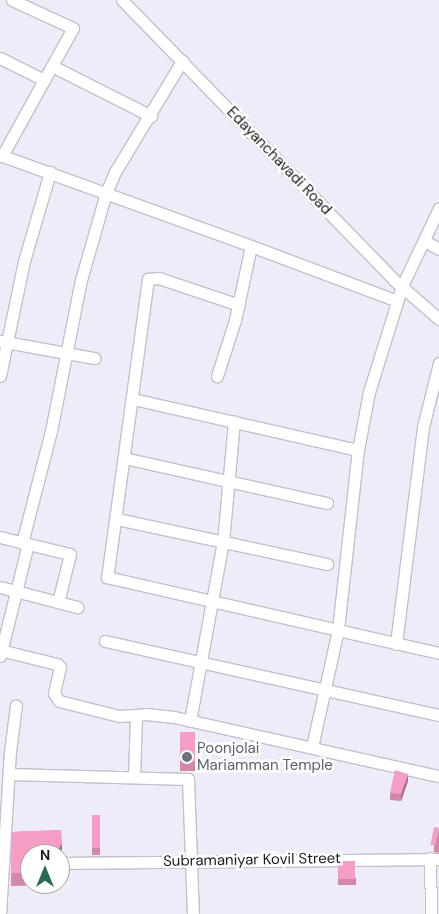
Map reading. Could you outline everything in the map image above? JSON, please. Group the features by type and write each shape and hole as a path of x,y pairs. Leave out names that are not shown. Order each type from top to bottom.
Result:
{"street":[{"path":"12,0 73,28 1,155 398,301"},
{"name":"Edayanchavadi Road","path":"122,0 402,286 439,319"},
{"path":"0,58 44,80"},
{"path":"182,61 151,116 115,172 106,193 86,261 51,431 1,653 57,664 60,667 54,693 59,701 119,716 141,715 190,721 439,776"},
{"path":"52,66 151,116"},
{"path":"0,376 4,342 30,238 50,172"},
{"path":"312,747 338,630 358,450 369,392 402,286 439,208"},
{"path":"425,241 439,249"},
{"path":"217,376 239,305 252,246"},
{"path":"239,305 159,278 148,279 108,577 439,653"},
{"path":"4,342 94,358"},
{"path":"396,644 423,427 439,363"},
{"path":"133,399 358,450"},
{"path":"190,721 199,668 203,661 223,542 234,422"},
{"path":"124,458 327,503"},
{"path":"117,519 327,564"},
{"path":"0,537 70,554 58,602"},
{"path":"0,587 77,607"},
{"path":"105,642 203,661 439,715"},
{"path":"0,914 16,705"},
{"path":"134,777 141,715"},
{"path":"10,774 188,779 193,914"},
{"path":"431,914 435,858"},
{"name":"Subramaniyar Kovil Street","path":"70,862 435,858"}],"building":[{"name":"Poonjolai Mariamman Temple","path":"180,732 195,732 195,761 180,761"},
{"path":"395,770 408,774 401,794 390,793"},
{"path":"92,815 100,815 100,848 92,848"},
{"path":"434,827 439,828 435,846 431,845"},
{"path":"61,830 62,843 20,844 20,873 11,873 12,832"},
{"path":"338,861 355,861 355,879 338,879"}],"place":[{"name":"Poonjolai Mariamman Temple","path":"187,757"}]}
